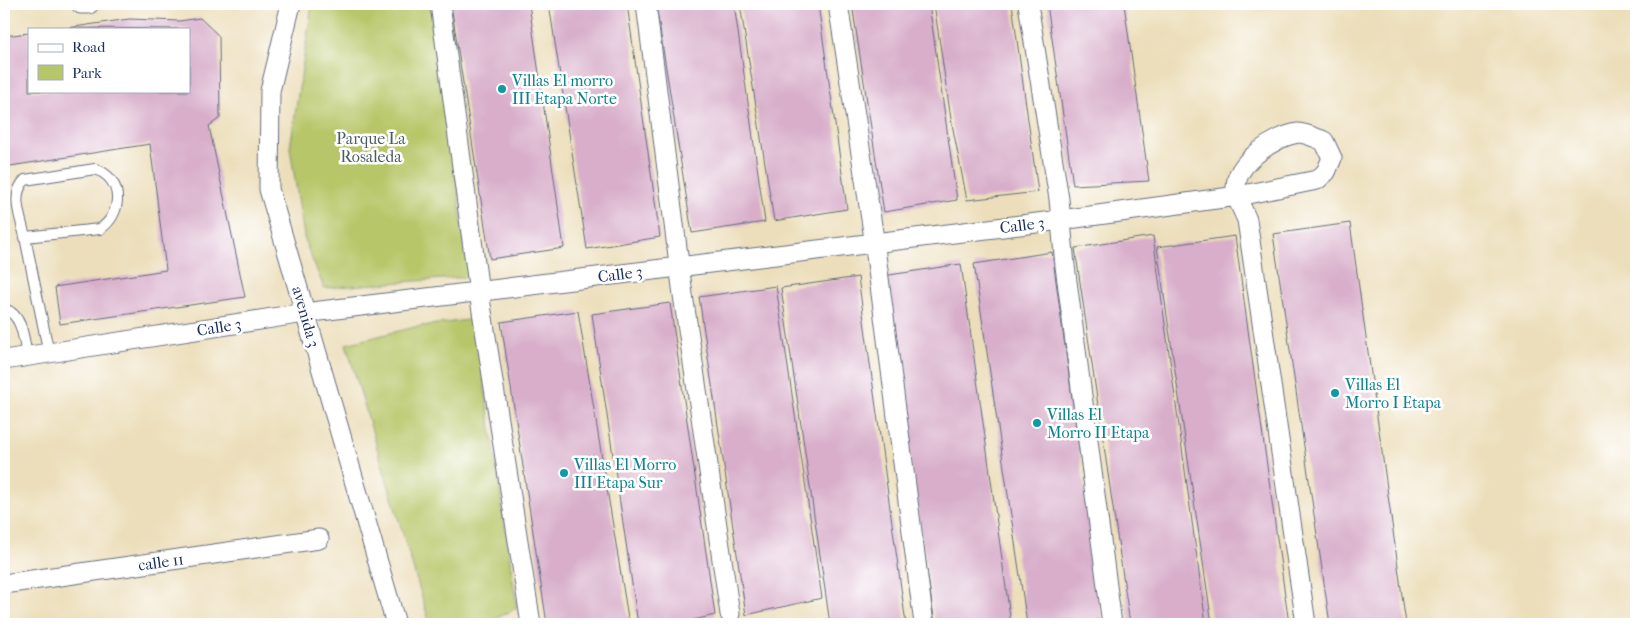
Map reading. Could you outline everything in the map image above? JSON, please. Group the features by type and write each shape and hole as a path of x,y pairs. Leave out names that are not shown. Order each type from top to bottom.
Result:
{"street":[{"path":"81,4 89,4"},
{"name":"avenida 3","path":"290,4 270,91 269,189 396,624"},
{"path":"440,4 479,292 531,624"},
{"path":"646,4 680,267 730,614"},
{"path":"838,4 874,242 924,624"},
{"path":"1028,4 1061,220 1065,266 1112,624"},
{"name":"Calle 3","path":"4,360 304,313 1061,220 1238,196 1317,180 1326,172 1332,158 1324,141 1299,133 1269,143 1246,164 1238,177 1235,187 1238,196"},
{"path":"1238,196 1247,220 1306,624"},
{"name":"calle 11","path":"4,584 319,540"}],"lane":[{"path":"25,237 100,229 109,223 116,213 113,181 104,172 95,169 25,180 18,189 16,196 49,354"},
{"path":"4,309 12,312 17,319 27,357"}],"green space":[{"name":"Parque La Rosaleda","path":"312,4 430,4 448,114 469,277 324,288 305,242 290,148"},
{"path":"475,319 517,608 485,624 430,624 346,344 415,327"}],"building":[{"name":"Villas El morro III Etapa Norte","path":"451,4 529,4 564,248 490,259"},
{"path":"549,4 627,4 660,237 587,249"},
{"path":"656,4 734,4 765,222 692,233"},
{"path":"740,4 818,4 847,209 774,221"},
{"path":"852,4 929,4 957,200 884,212"},
{"path":"934,4 1012,4 1038,192 967,200 951,119"},
{"path":"1047,4 1124,4 1149,181 1073,185"},
{"path":"200,18 219,36 220,118 209,126 245,297 60,324 55,287 166,270 150,144 4,167 4,36 28,33 28,92 190,92 190,28 67,28 129,19 179,21"},
{"name":"Villas El Morro I Etapa","path":"1350,223 1406,624 1330,624 1273,234"},
{"path":"1153,236 1206,624 1130,624 1075,248"},
{"path":"1235,236 1289,624 1212,624 1157,247"},
{"name":"Villas El Morro II Etapa","path":"1052,252 1103,624 1027,624 974,264"},
{"path":"961,264 1011,624 935,624 883,276"},
{"path":"858,277 906,624 830,624 781,288"},
{"path":"776,286 822,598 746,615 699,297"},
{"path":"670,303 715,615 676,624 638,624 592,314"},
{"name":"Villas El Morro III Etapa Sur","path":"578,311 629,624 547,624 501,322"}],"place":[{"name":"Villas El morro III Etapa Norte","path":"502,89"},
{"name":"Villas El Morro I Etapa","path":"1335,393"},
{"name":"Villas El Morro II Etapa","path":"1037,423"},
{"name":"Villas El Morro III Etapa Sur","path":"564,473"}]}
